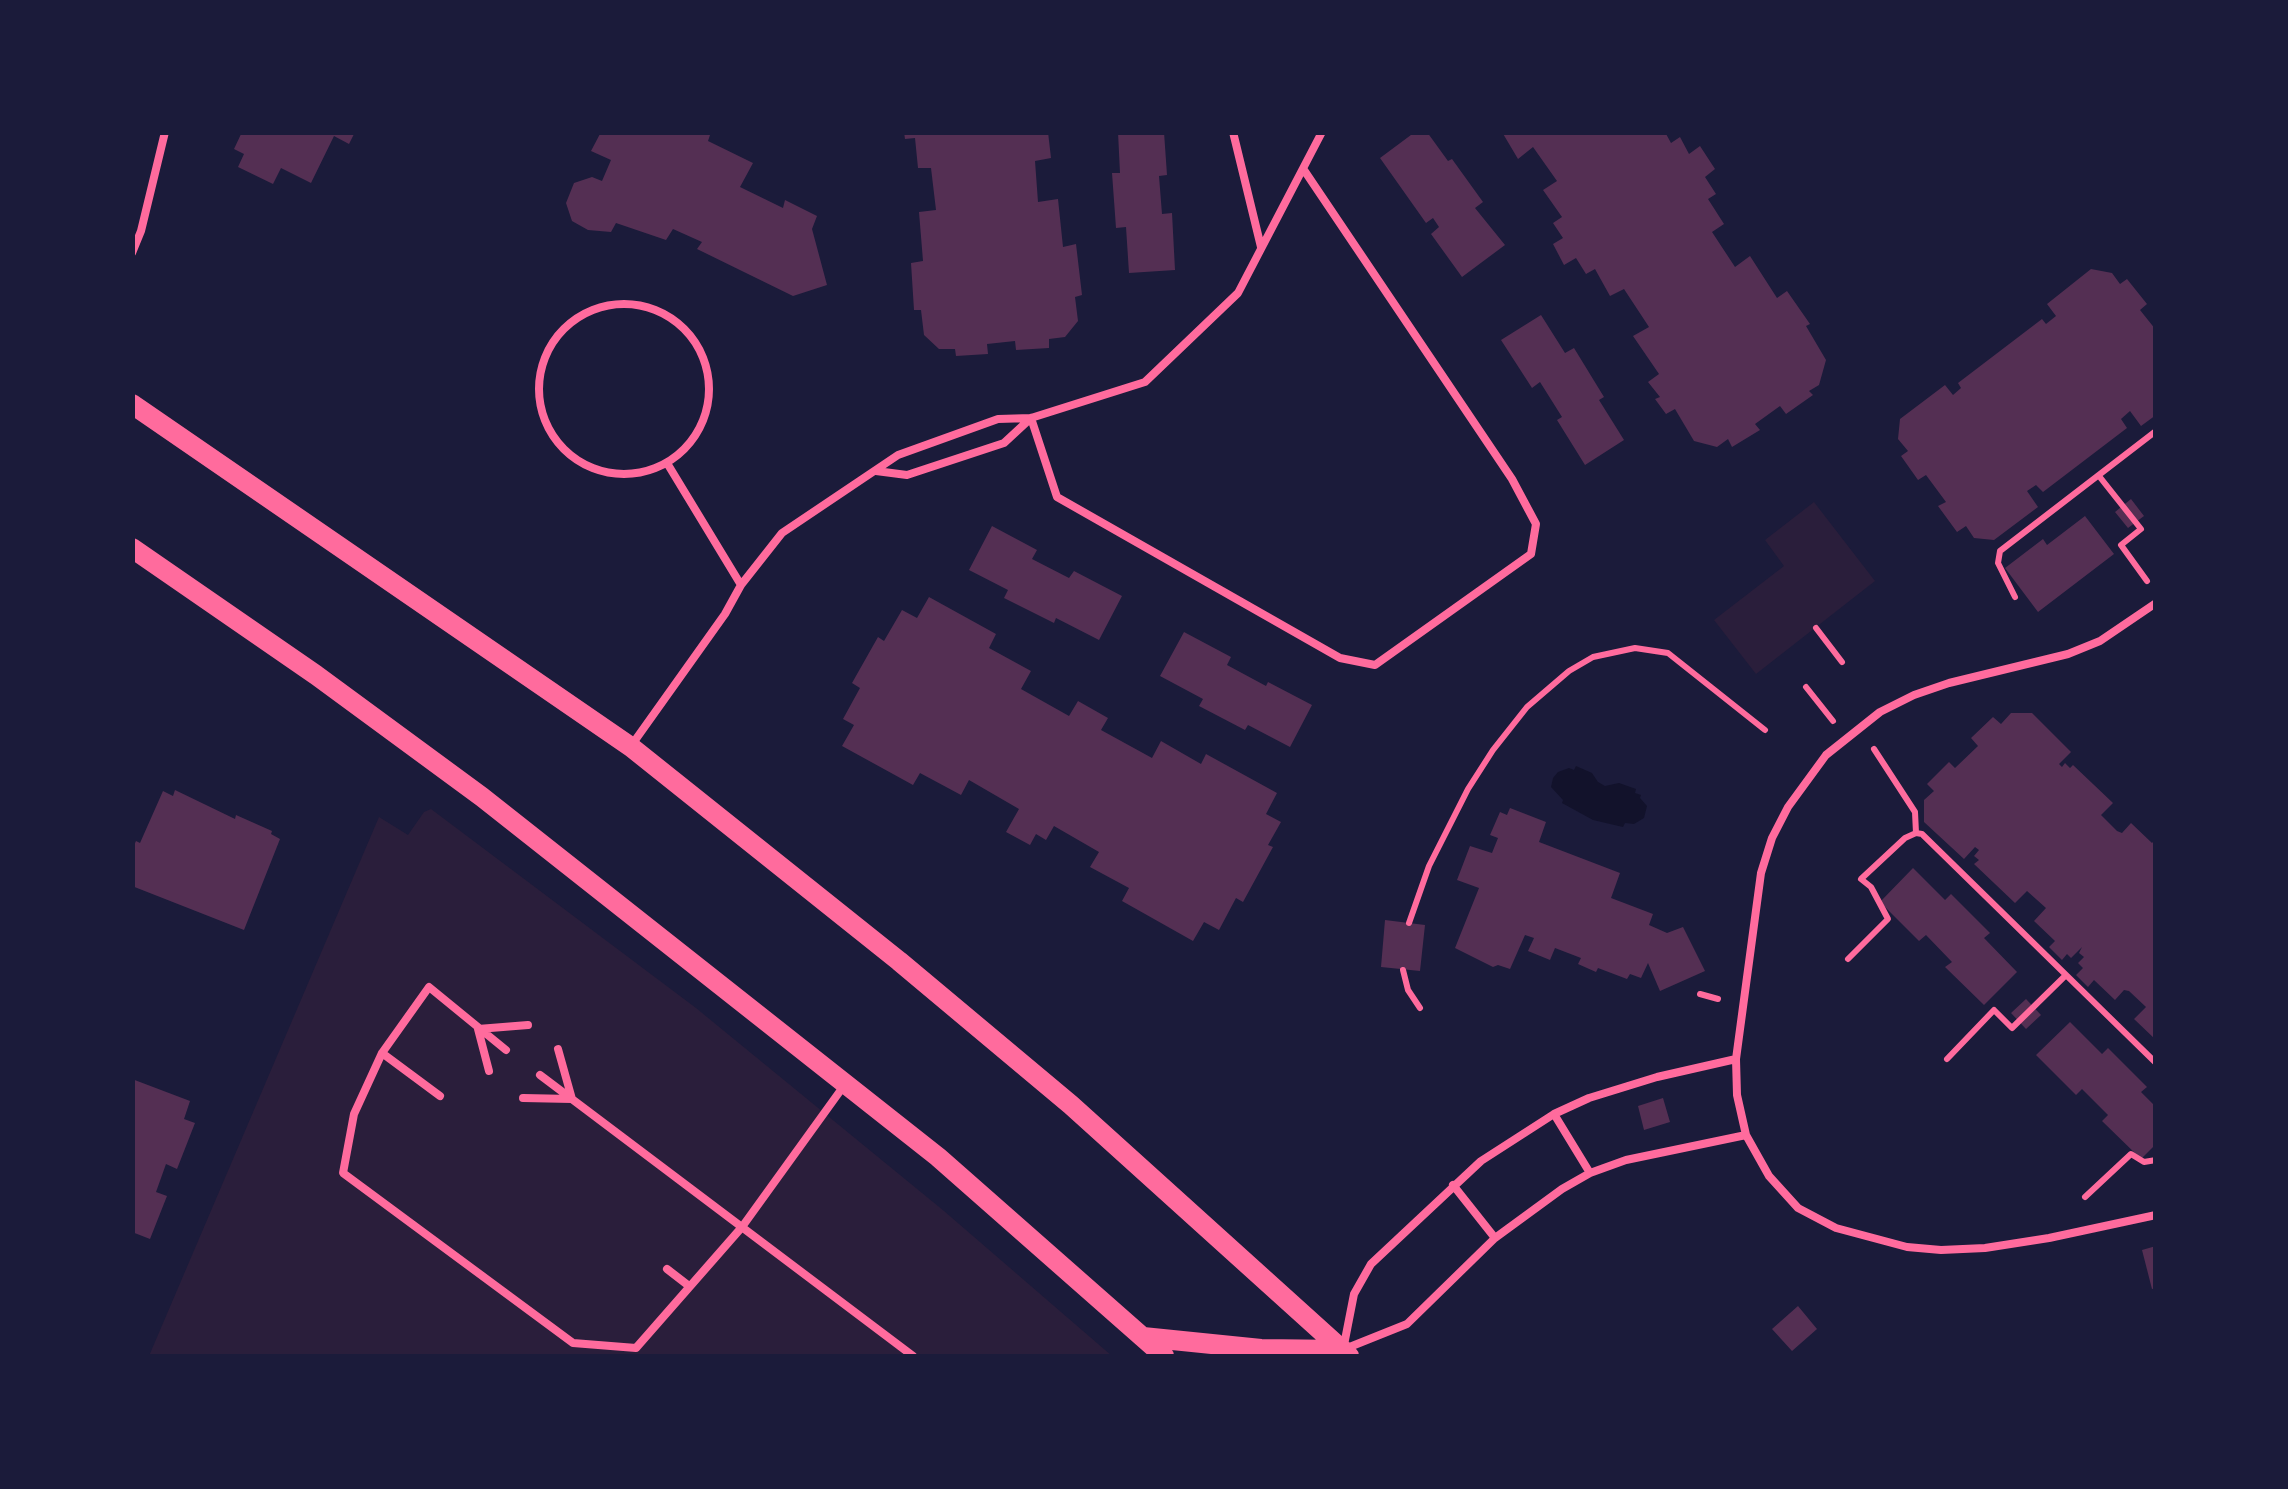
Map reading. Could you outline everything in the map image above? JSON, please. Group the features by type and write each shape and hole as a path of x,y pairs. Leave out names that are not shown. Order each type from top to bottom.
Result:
{"main road":[{"path":"132,404 630,747 899,961 1071,1105 1345,1354"},
{"path":"132,548 482,796 938,1157 1164,1356"},
{"path":"1143,1337 1345,1354"}],"lane":[{"path":"132,252 141,231 164,132"},
{"path":"1233,132 1261,247"},
{"path":"630,747 695,658 741,585 782,533 898,454 998,419 1032,418 1145,382 1238,293 1322,132"},
{"path":"1032,418 1056,498 1340,658 1376,665 1531,554 1536,524 1512,478 1304,170"},
{"path":"612,304 645,306 675,321 697,346 708,376 706,410 692,441 667,463 636,474 602,472 573,458 550,433 539,402 541,368 555,338 580,316 612,304"},
{"path":"876,471 907,475 1004,443 1032,418"},
{"path":"667,463 741,585"},
{"path":"2156,603 2100,641 2068,654 1948,682 1914,695 1845,737 1806,778 1772,838 1760,873 1736,1058 1746,1135 1769,1176 1798,1208 1836,1228 1907,1247 1941,1250 1985,1248 2156,1216"},
{"path":"506,1050 430,987 382,1053 354,1114 342,1173 572,1343 636,1348 742,1227 846,1084"},
{"path":"478,1028 528,1025"},
{"path":"478,1028 488,1071"},
{"path":"558,1049 572,1099"},
{"path":"382,1053 440,1096"},
{"path":"1345,1354 1360,1278 1481,1161 1554,1114 1627,1085 1736,1058"},
{"path":"540,1075 913,1356"},
{"path":"523,1098 572,1099"},
{"path":"1554,1114 1590,1173"},
{"path":"1345,1354 1407,1324 1495,1238 1562,1188 1626,1160 1746,1135"},
{"path":"1453,1185 1495,1238"},
{"path":"667,1269 689,1286"}],"path":[{"path":"2014,597 1998,563 2000,551 2156,431"},
{"path":"2098,476 2141,529 2121,545 2156,592"},
{"path":"1816,628 1842,662"},
{"path":"1410,923 1428,866 1492,750 1527,707 1593,657 1635,648 1668,653 1765,730"},
{"path":"1806,686 1845,737"},
{"path":"1860,726 1915,812 1916,833"},
{"path":"1848,959 1888,919 1871,888 1861,880 1905,838 1916,833 1930,838 2156,1063"},
{"path":"1403,970 1408,990 1420,1008"},
{"path":"1948,1059 1994,1010 2012,1028 2066,975"},
{"path":"1700,994 1720,999"},
{"path":"2085,1197 2131,1154 2144,1162 2156,1160"}],"shaded area":[{"path":"1814,502 1875,581 1756,674 1714,620 1784,566 1765,540"},
{"path":"1576,766 1592,773 1605,786 1619,783 1636,789 1635,793 1641,795 1647,806 1644,818 1623,827 1593,820 1562,803 1551,787 1553,778 1558,772 1574,770"},
{"path":"431,809 696,1008 944,1211 1112,1356 149,1356 379,817 408,835 424,812"}],"building":[{"path":"242,132 355,132 349,144 334,136 311,183 281,168 273,184 238,167 244,154 234,149"},
{"path":"601,132 704,132 710,135 708,141 753,163 740,187 783,208 785,200 817,216 812,229 827,285 793,296 697,249 702,242 673,229 666,240 616,223 611,232 588,230 572,221 566,203 574,183 592,177 602,181 611,160 591,151"},
{"path":"904,132 1048,132 1051,158 1035,161 1038,202 1058,199 1063,247 1076,244 1082,295 1075,297 1078,321 1065,337 1049,339 1049,348 1016,350 1015,341 987,344 988,354 956,356 955,349 939,349 924,335 921,310 914,310 911,263 923,261 919,212 936,210 931,168 918,168 915,138 905,139"},
{"path":"1118,132 1164,132 1167,175 1159,176 1162,214 1172,213 1175,270 1129,273 1126,227 1116,228 1112,173 1120,173"},
{"path":"1415,132 1427,132 1448,161 1452,159 1483,202 1475,208 1505,245 1462,277 1431,234 1439,227 1433,218 1426,223 1380,158"},
{"path":"1502,132 1665,132 1671,143 1680,137 1689,154 1700,146 1715,169 1705,177 1716,194 1708,199 1724,224 1712,232 1735,267 1750,256 1777,298 1787,291 1810,324 1806,326 1826,360 1819,385 1809,391 1813,395 1786,414 1780,406 1755,424 1760,430 1732,447 1728,439 1717,447 1694,441 1675,409 1666,414 1655,399 1660,397 1648,382 1659,374 1633,336 1649,327 1624,289 1610,296 1595,269 1586,274 1576,258 1564,265 1553,244 1563,238 1553,223 1562,217 1543,190 1557,181 1533,147 1518,159"},
{"path":"2091,269 2112,273 2120,284 2127,279 2147,304 2140,310 2156,330 2156,415 2141,426 2130,411 2121,419 2127,428 2043,492 2036,485 2027,491 2038,507 1994,540 1974,538 1966,526 1957,532 1938,506 1946,502 1926,475 1918,480 1901,456 1908,451 1898,439 1900,419 1945,385 1953,395 1961,388 1958,383 2042,319 2046,324 2056,316 2047,304"},
{"path":"1541,315 1565,353 1574,348 1624,440 1585,465 1557,420 1562,417 1540,382 1532,388 1501,340"},
{"path":"2131,499 2144,516 2128,528 2115,512"},
{"path":"2085,516 2114,554 2038,612 2005,568 2043,539 2047,545"},
{"path":"992,526 1037,550 1032,559 1069,578 1074,571 1122,596 1099,640 1004,598 1008,590 969,570"},
{"path":"929,597 996,634 989,648 1031,671 1021,689 1069,716 1078,701 1108,718 1101,730 1152,758 1161,741 1201,764 1206,754 1277,793 1266,814 1281,822 1268,845 1273,847 1243,902 1236,898 1219,930 1204,922 1193,941 1122,901 1129,888 1090,867 1099,852 1054,826 1046,840 1036,834 1030,845 1006,832 1019,809 969,780 961,795 920,773 913,785 842,746 854,725 843,719 860,688 852,683 878,637 884,641 902,610 917,618"},
{"path":"1184,632 1231,657 1227,665 1312,705 1290,747 1199,706 1203,699 1160,676"},
{"path":"2011,713 2032,713 2071,752 2059,764 2070,768 2073,765 2113,803 2101,815 2117,831 2122,833 2131,823 2152,843 2156,839 2156,1040 2134,1019 2146,1007 2129,991 2124,990 2115,1000 2094,980 2088,987 2076,975 2083,968 2078,963 2084,957 2079,953 2082,947 2071,958 2067,954 2062,960 2049,947 2055,941 2034,921 2046,908 2027,891 2015,903 1974,864 1979,860 1974,856 1979,850 1975,847 1964,859 1924,822 1924,800 1934,791 1927,784 1949,762 1955,768 1978,746 1971,738 1993,717 2001,724"},
{"path":"175,790 235,819 236,815 272,831 280,839 244,930 132,886 132,850 136,841 140,843 163,791 173,796"},
{"path":"1510,808 1546,822 1539,842 1620,873 1611,898 1653,914 1649,925 1667,933 1683,927 1705,971 1660,991 1648,963 1641,978 1630,974 1627,979 1598,968 1596,972 1578,964 1581,958 1555,948 1550,960 1528,951 1534,938 1525,935 1510,969 1493,967 1455,948 1479,888 1457,880 1470,846 1492,853 1498,838 1490,835 1500,812 1507,815"},
{"path":"1913,868 1945,900 1951,894 1990,933 1984,938 2017,972 1984,1005 1945,967 1952,962 1926,935 1919,941 1880,902"},
{"path":"1385,920 1425,925 1420,971 1381,967"},
{"path":"2026,999 2041,1015 2026,1029 2011,1013"},
{"path":"2070,1022 2102,1054 2108,1048 2147,1087 2141,1092 2156,1107 2156,1144 2141,1159 2102,1121 2108,1115 2082,1089 2076,1095 2036,1055"},
{"path":"132,1079 190,1101 184,1119 195,1123 177,1169 166,1164 156,1192 167,1196 150,1239 132,1232"},
{"path":"1663,1098 1670,1122 1644,1130 1638,1106"},
{"path":"2156,1246 2156,1288 2152,1289 2142,1250"},
{"path":"1798,1306 1817,1329 1792,1351 1772,1329"}]}
